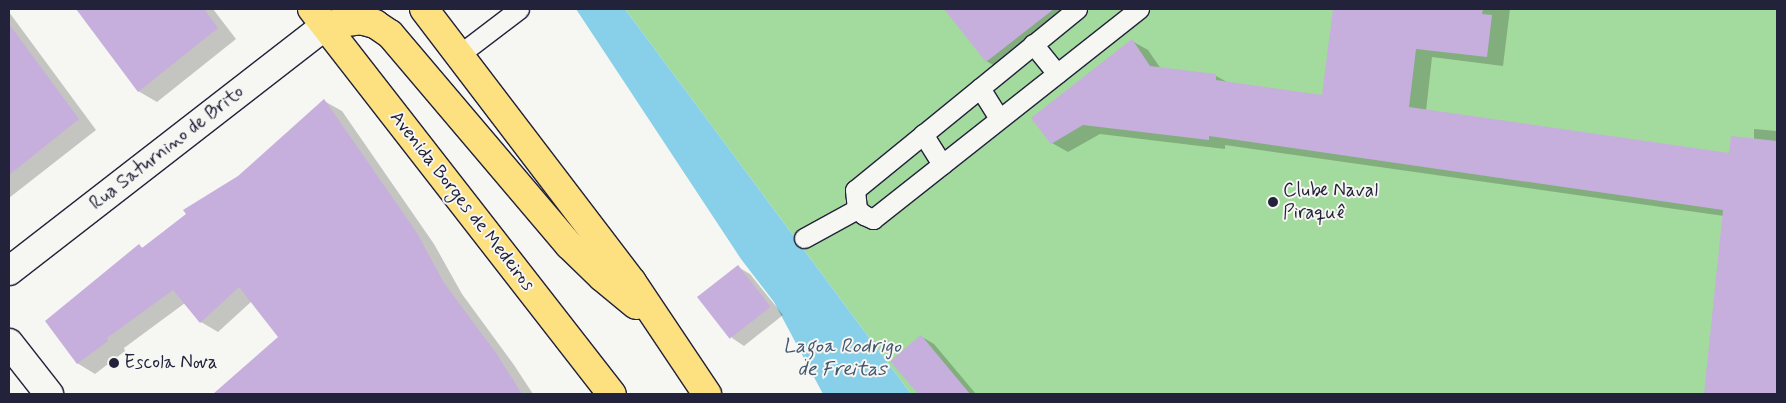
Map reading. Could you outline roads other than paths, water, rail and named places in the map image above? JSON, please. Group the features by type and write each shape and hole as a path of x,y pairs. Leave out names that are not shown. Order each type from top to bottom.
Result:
{"highway":[{"path":"424,9 632,282 707,394"},
{"path":"319,17 360,20 375,24 390,34 569,245 602,277 659,323"},
{"name":"Avenida Borges de Medeiros","path":"319,17 612,394"}],"street":[{"name":"Rua Saturnino de Brito","path":"9,271 319,17"},
{"path":"9,342 49,394"}],"lane":[{"path":"460,54 519,9"},
{"path":"1077,9 855,190 857,209 864,216 874,219 1139,9"},
{"path":"1033,44 1057,74"},
{"path":"980,88 999,119"},
{"path":"923,134 942,164"},
{"path":"804,238 857,209"}],"water":[{"name":"Lagoa Rodrigo de Freitas","path":"576,9 625,9 911,394 823,394 774,302 741,259"}],"place":[{"name":"Clube Naval Piraquê","path":"1273,202"},
{"name":"Escola Nova","path":"114,363"}]}
